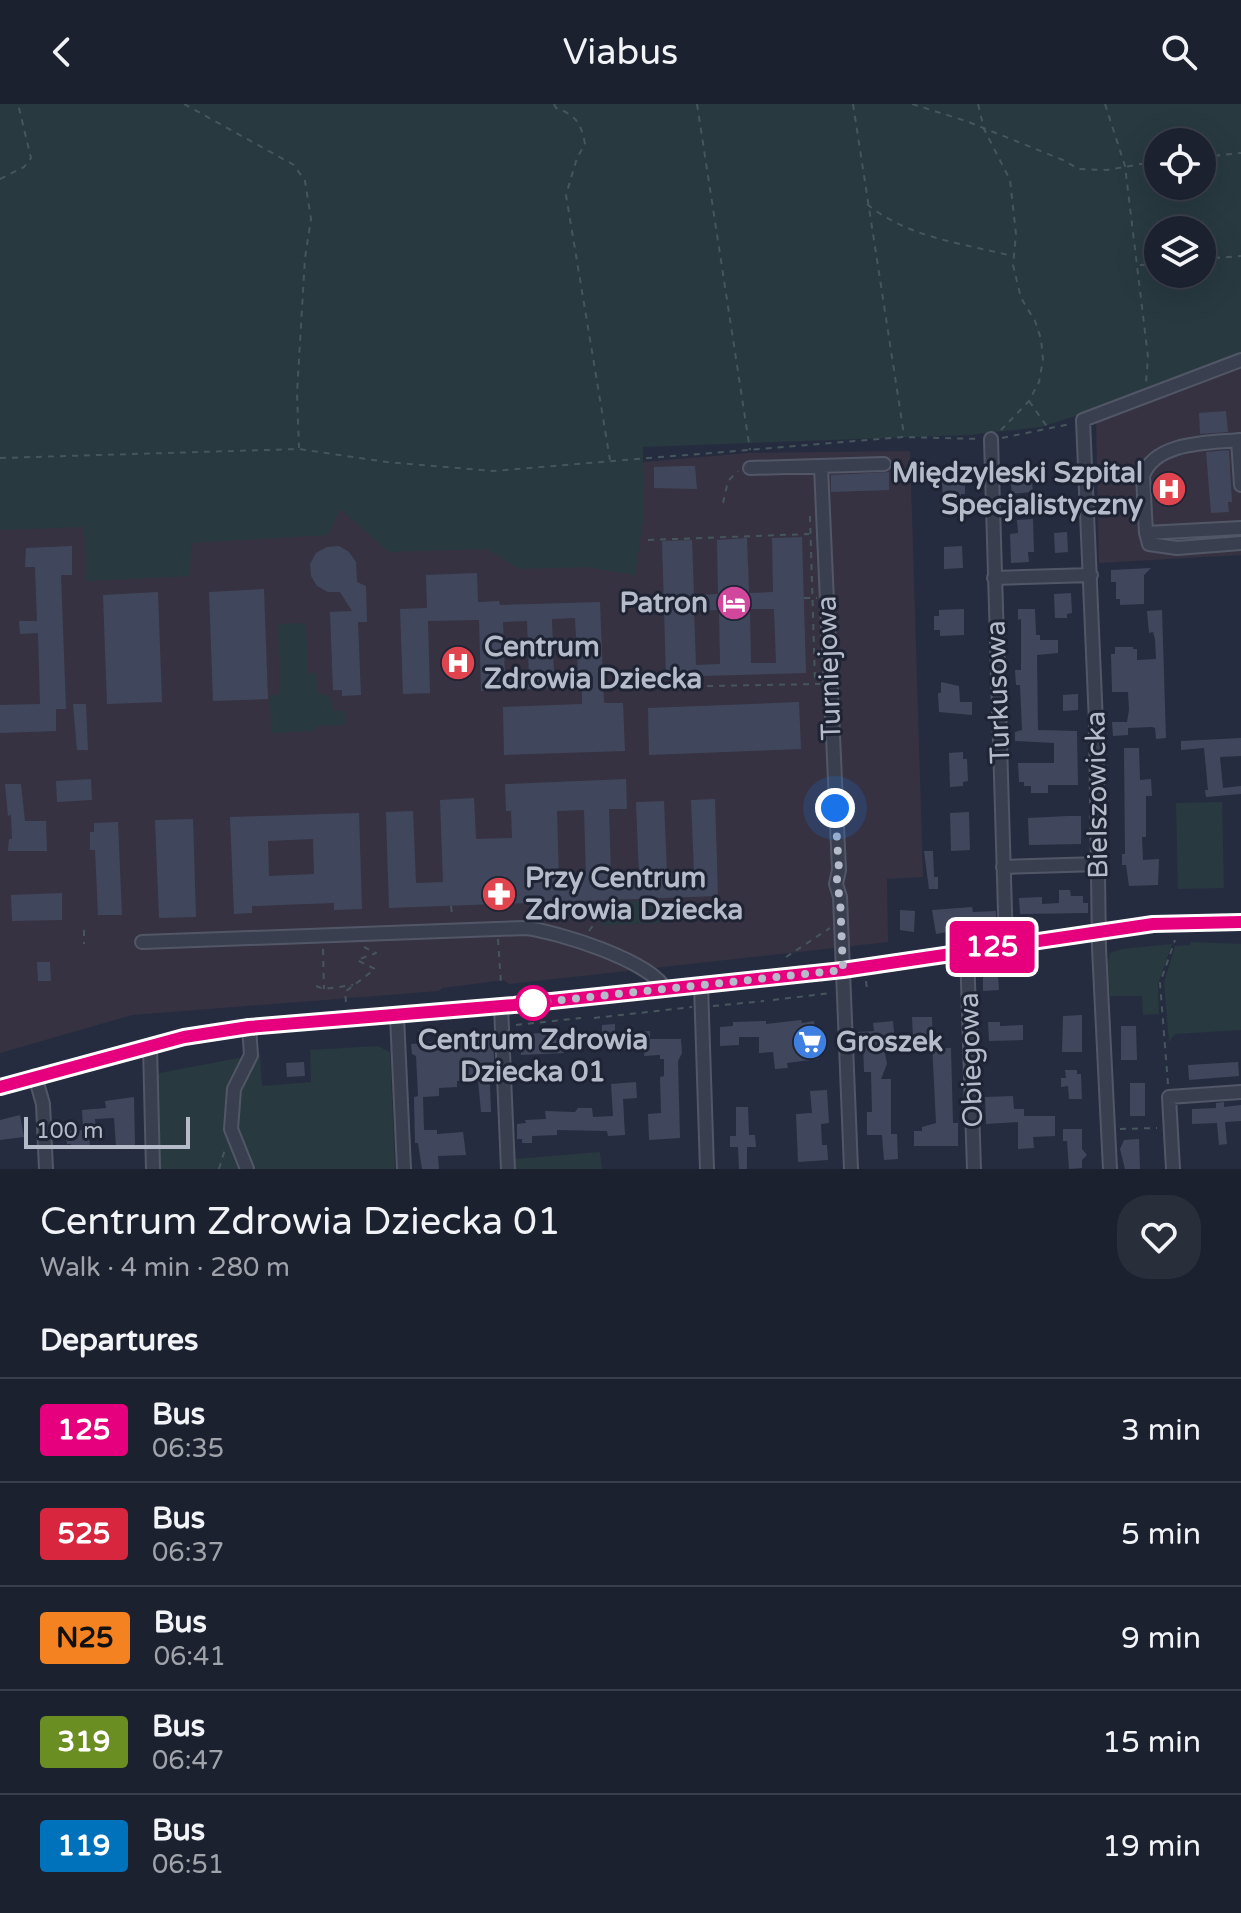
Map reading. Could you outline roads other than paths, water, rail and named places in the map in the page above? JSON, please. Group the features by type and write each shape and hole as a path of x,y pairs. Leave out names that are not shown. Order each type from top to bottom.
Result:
{"street":[{"name":"Bielszowicka","path":"1110,1169 1099,948 1091,575 1083,420 1241,360"},
{"name":"Turkusowa","path":"991,439 1006,945"},
{"path":"1241,482 1239,440 1191,444 1156,455 1143,476 1149,544 1177,548 1241,543"},
{"path":"750,468 884,464"},
{"name":"Turniejowa","path":"821,467 839,870 836,884 840,897 851,1169"},
{"path":"1146,533 1241,528"},
{"path":"994,578 1091,575"},
{"path":"1003,867 1099,864"},
{"path":"0,1087 150,1046 249,1027 397,1016 843,970 1100,931 1182,922 1241,922"},
{"path":"142,942 525,928 566,935 649,971 665,989"},
{"name":"Obiegowa","path":"967,951 974,1169"},
{"path":"701,985 707,1169"},
{"path":"501,1006 508,1169"},
{"path":"397,1016 404,1169"},
{"path":"247,1169 231,1129 234,1089 251,1055 249,1027"},
{"path":"150,1046 153,1169"},
{"path":"35,1076 43,1104 46,1169"},
{"path":"1173,1169 1169,1097 1241,1092"}],"place":[{"name":"Międzyleski Szpital Specjalistyczny","path":"1169,489"},
{"name":"Patron","path":"734,603"},
{"name":"Centrum Zdrowia Dziecka","path":"458,663"},
{"name":"Przy Centrum Zdrowia Dziecka","path":"499,894"},
{"name":"Centrum Zdrowia Dziecka 01","path":"533,1003"},
{"name":"Groszek","path":"810,1042"}]}
